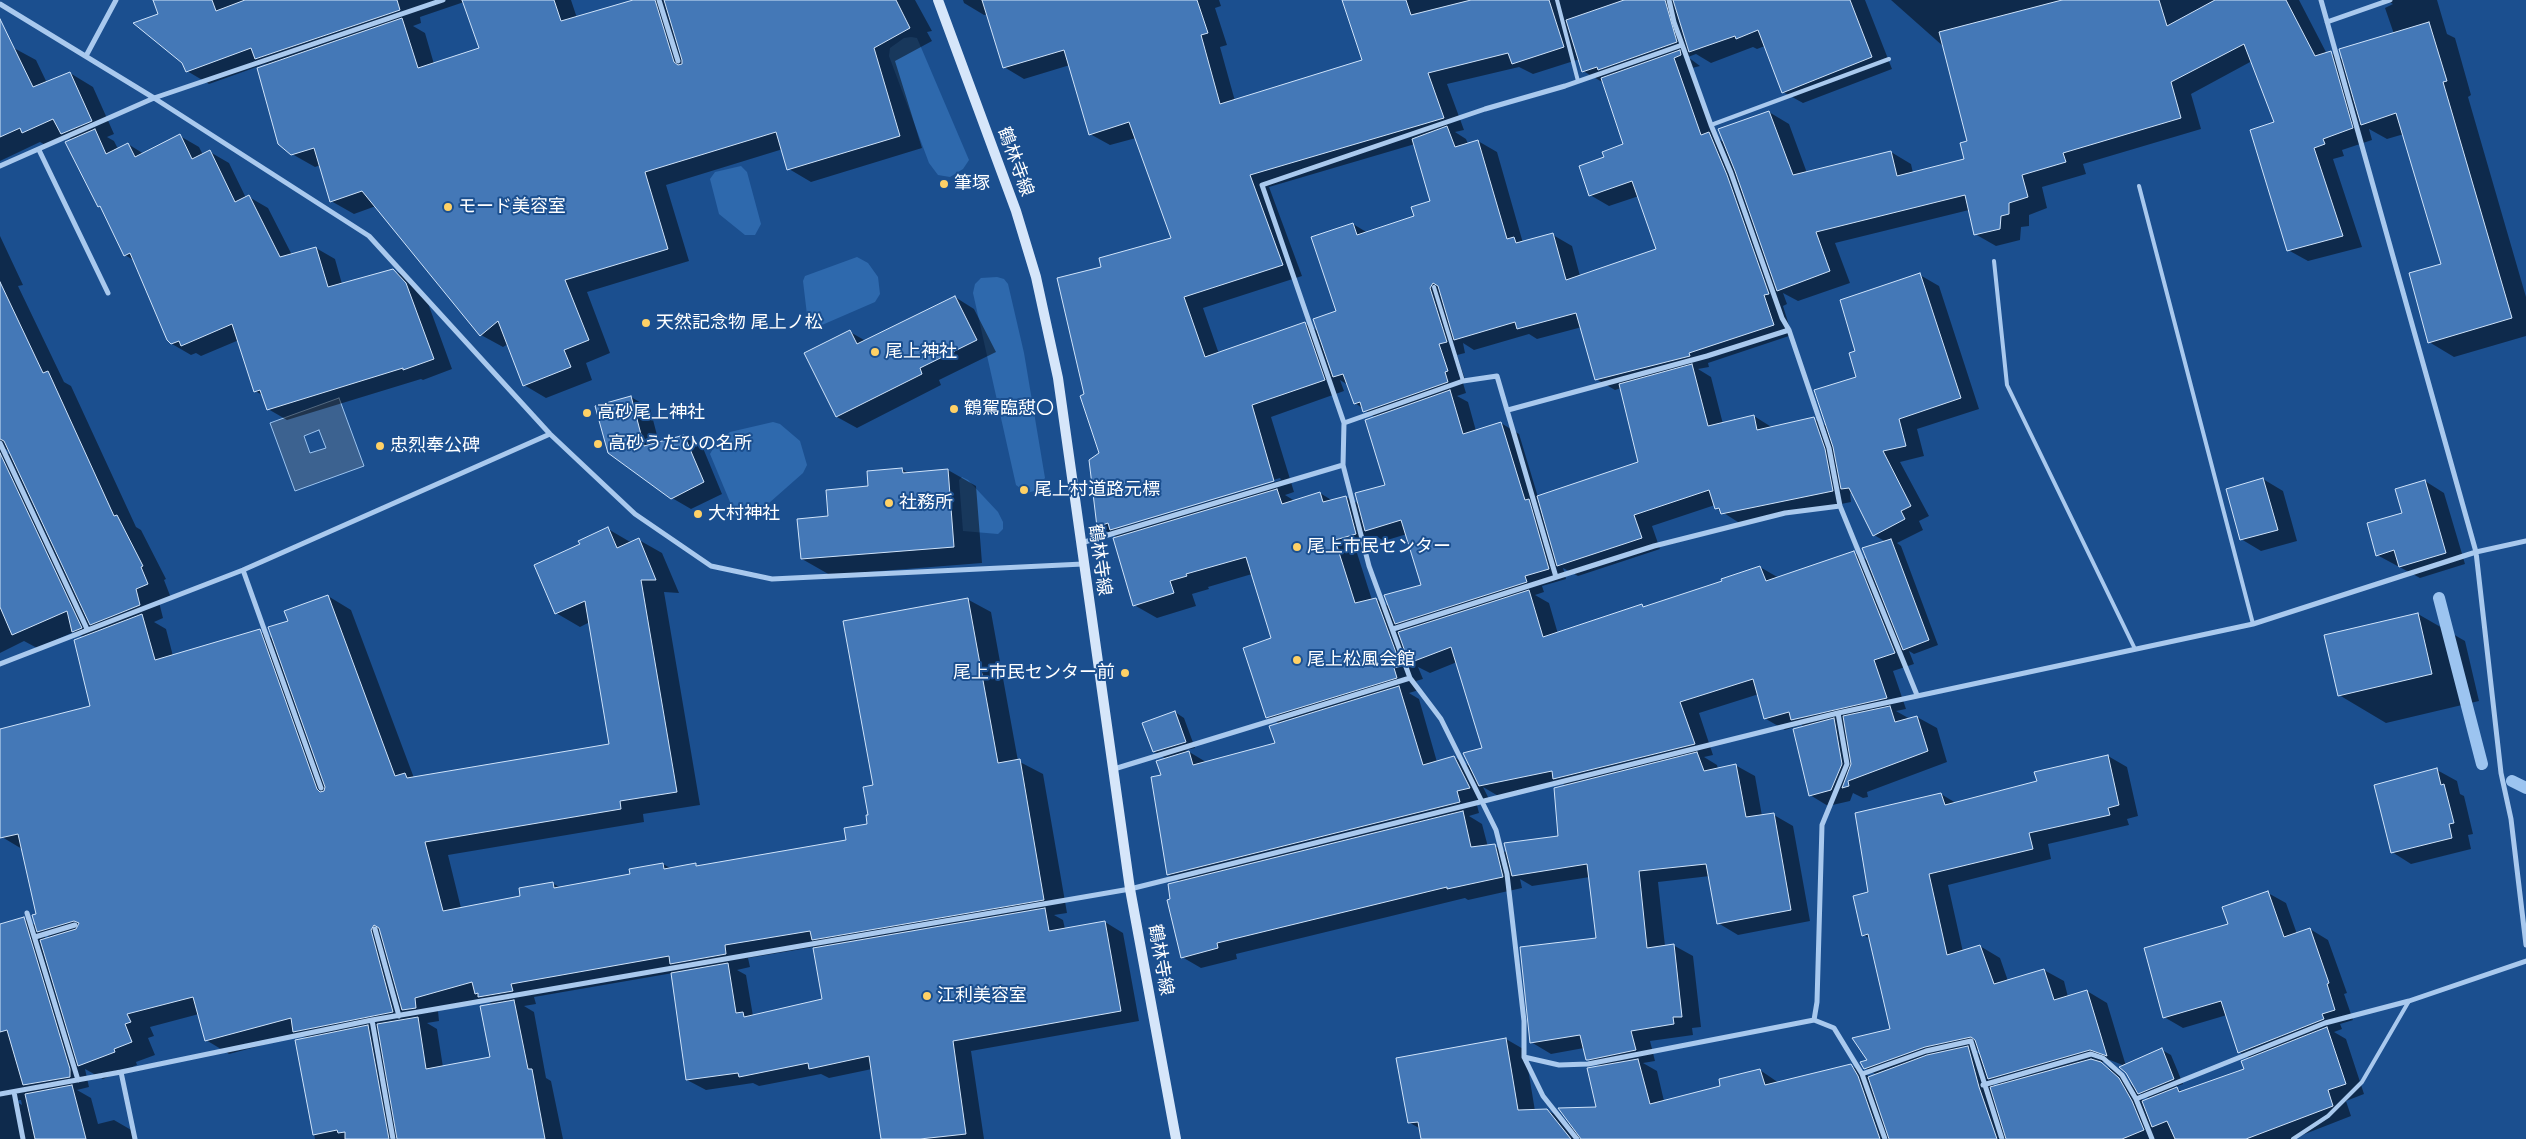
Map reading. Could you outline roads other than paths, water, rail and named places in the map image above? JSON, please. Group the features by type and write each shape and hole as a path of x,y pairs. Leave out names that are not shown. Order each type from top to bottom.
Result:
{"main road":[{"name":"鶴林寺線","path":"938,0 1016,211 1036,277 1058,378 1130,889 1176,1139"}],"street":[{"path":"86,56 116,0"},
{"path":"0,166 154,98 443,0"},
{"path":"659,0 678,61"},
{"path":"1669,0 1674,22 1710,125 1731,172 1782,318 1790,330 1829,448 1840,506 1916,695"},
{"path":"2321,0 2476,552 2501,773 2511,819 2526,945"},
{"path":"2327,22 2390,0"},
{"path":"0,4 154,98 369,236 550,434 635,514 711,566 772,578 1083,564"},
{"path":"1577,1139 1543,1096 1524,1058 1524,1021 1507,874 1496,830 1441,719 1410,678 1369,566 1344,464 1344,423 1262,185 1485,109 1578,81 1682,45"},
{"path":"39,150 108,293"},
{"path":"1508,410 1707,356 1790,330"},
{"path":"1344,423 1463,381 1497,376 1556,577"},
{"path":"0,664 243,570 550,434"},
{"path":"0,443 88,629"},
{"path":"1080,543 1344,464"},
{"path":"1393,630 1654,546 1766,517 1840,506"},
{"path":"0,1094 121,1072 372,1020 1130,889 1838,713 2253,624 2476,552 2526,541"},
{"path":"243,570 321,788"},
{"path":"1114,769 1410,678"},
{"path":"1814,1020 1817,1002 1822,825 1847,764 1838,713"},
{"path":"27,913 78,1080"},
{"path":"35,937 75,925"},
{"path":"375,929 399,1016"},
{"path":"2136,1098 2325,1023 2409,1001 2526,961"},
{"path":"372,1020 393,1139"},
{"path":"1524,1058 1559,1064 1588,1064 1814,1020 1834,1028 1862,1074 1885,1139"},
{"path":"1862,1074 1926,1051 1970,1041 2002,1139"},
{"path":"1983,1084 2091,1054 2103,1058 2122,1075 2136,1098 2152,1139"},
{"path":"121,1072 135,1139"},
{"path":"14,1092 23,1139"}],"lane":[{"path":"1557,0 1578,81"},
{"path":"1710,125 1890,59"},
{"path":"2139,186 2253,624"},
{"path":"1994,261 2007,385 2135,649"},
{"path":"1434,288 1463,381"},
{"path":"2293,1139 2328,1116 2362,1082 2409,1001"}],"waterway":[{"path":"2439,598 2482,764"},
{"path":"2512,781 2526,788"}],"place":[{"name":"筆塚","path":"944,184"},
{"name":"モード美容室","path":"448,207"},
{"name":"天然記念物 尾上ノ松","path":"646,323"},
{"name":"尾上神社","path":"875,352"},
{"name":"鶴駕臨憇〇","path":"954,409"},
{"name":"高砂尾上神社","path":"587,413"},
{"name":"高砂うたひの名所","path":"598,444"},
{"name":"忠烈奉公碑","path":"380,446"},
{"name":"尾上村道路元標","path":"1024,490"},
{"name":"社務所","path":"889,503"},
{"name":"大村神社","path":"698,514"},
{"name":"尾上市民センター","path":"1297,547"},
{"name":"尾上松風会館","path":"1297,660"},
{"name":"尾上市民センター前","path":"1125,673"},
{"name":"江利美容室","path":"927,996"}]}
